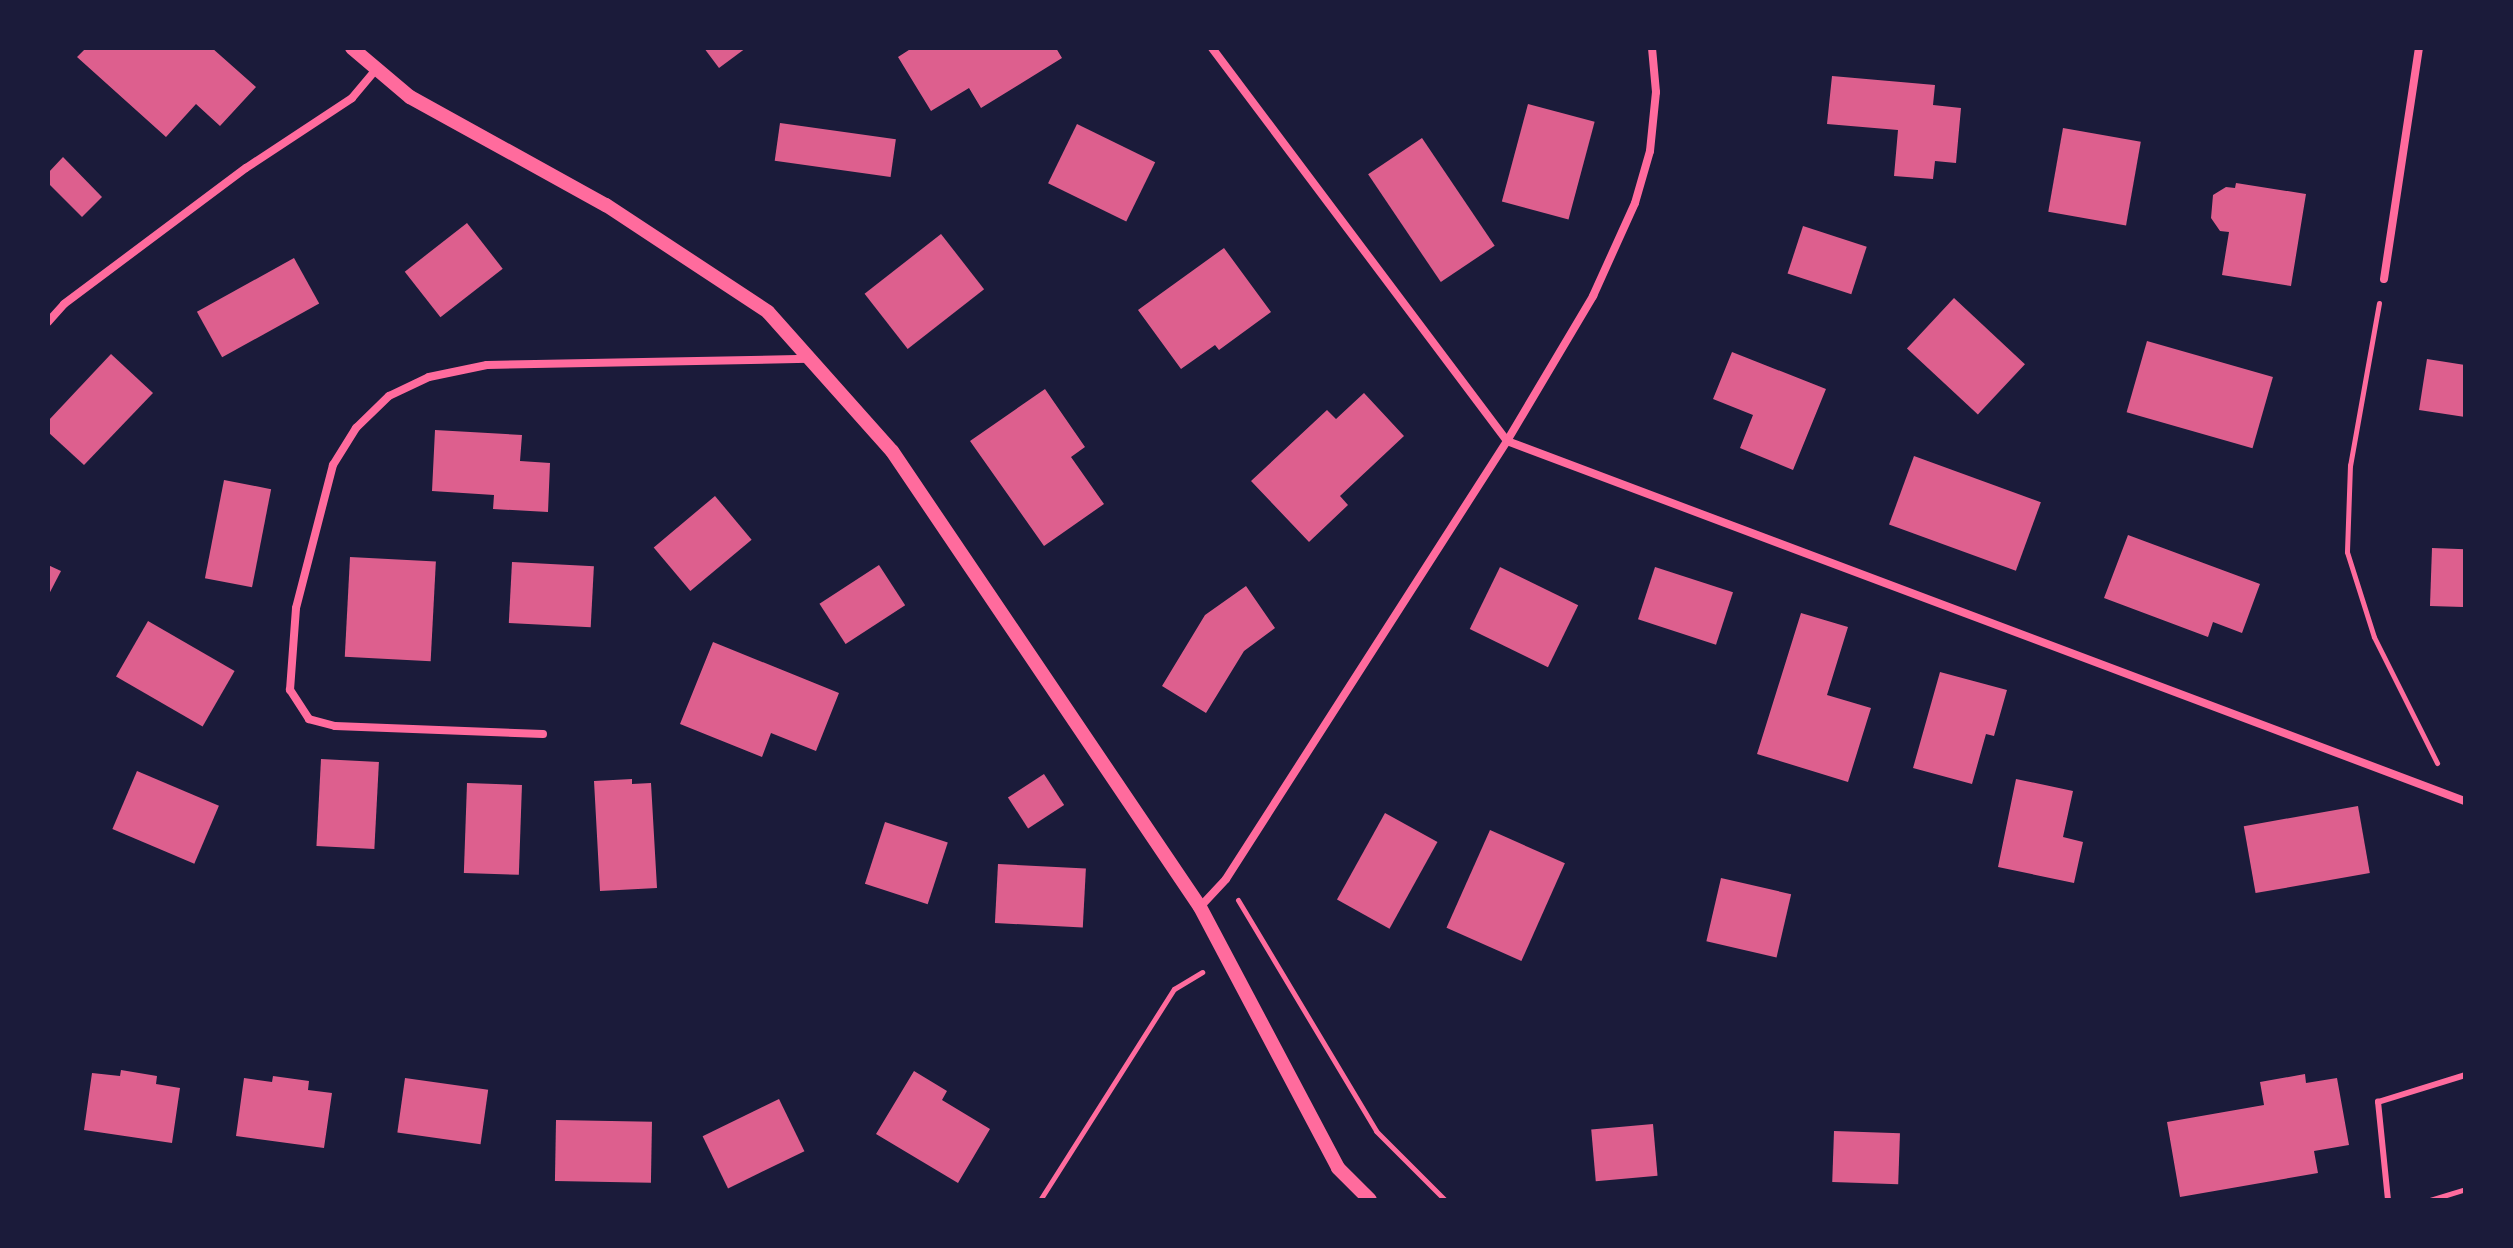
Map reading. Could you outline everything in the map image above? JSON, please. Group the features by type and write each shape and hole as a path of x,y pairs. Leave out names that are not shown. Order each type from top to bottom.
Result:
{"street":[{"path":"352,48 374,72 707,267 768,312 892,451 941,517 1200,907 1229,955 1338,1168 1370,1200"},
{"path":"1212,48 1507,441 2461,799"},
{"path":"1200,907 1226,879 1507,441 1593,296 1635,203 1651,136 1652,48"},
{"path":"2384,279 2419,48"},
{"path":"48,322 64,304 246,168 352,98 374,72"},
{"path":"543,734 335,726 309,719 290,690 304,580 333,465 356,428 389,396 429,377 487,365 809,359"}],"lane":[{"path":"2388,1200 2378,1102 2465,1075"}],"path":[{"path":"2384,279 2350,465 2347,552 2396,690 2461,799"},
{"path":"1226,879 1376,1131 1445,1200"},
{"path":"1040,1200 1174,989 1259,936"},
{"path":"2430,1200 2465,1189"}],"building":[{"path":"86,48 212,48 256,87 220,126 196,104 166,137 77,57"},
{"path":"704,48 746,48 719,68"},
{"path":"912,48 1056,48 1062,58 981,108 969,88 931,111 898,57"},
{"path":"1832,76 1935,85 1933,105 1961,108 1956,163 1935,161 1933,179 1894,176 1898,130 1827,124"},
{"path":"1528,104 1595,122 1569,219 1502,202"},
{"path":"780,123 896,139 891,177 775,161"},
{"path":"1077,124 1155,162 1126,221 1048,183"},
{"path":"2063,128 2141,142 2126,225 2048,212"},
{"path":"1422,138 1495,246 1441,282 1368,174"},
{"path":"63,157 102,197 82,217 48,183 48,173"},
{"path":"2236,183 2306,194 2291,286 2222,275 2229,232 2220,231 2211,218 2213,195 2226,187 2235,188"},
{"path":"467,223 503,269 440,317 405,272"},
{"path":"1803,226 1867,247 1851,294 1788,274"},
{"path":"941,234 984,289 908,349 865,294"},
{"path":"1224,248 1271,312 1219,350 1215,345 1181,369 1138,310"},
{"path":"294,258 319,303 222,357 197,312"},
{"path":"1954,298 2025,364 1978,415 1907,348"},
{"path":"2147,341 2273,377 2253,448 2127,412"},
{"path":"1732,352 1826,389 1793,470 1740,448 1753,415 1713,399"},
{"path":"111,354 153,393 84,465 48,432 48,421"},
{"path":"2427,359 2465,365 2465,417 2419,410"},
{"path":"1045,389 1085,447 1071,457 1104,504 1044,546 970,441"},
{"path":"1364,393 1404,436 1340,496 1348,505 1309,542 1251,481 1327,410 1336,419"},
{"path":"435,430 522,435 520,461 550,463 548,512 493,509 494,495 432,491"},
{"path":"1914,456 2041,502 2016,571 1889,525"},
{"path":"224,480 271,489 252,587 205,578"},
{"path":"715,496 752,540 690,591 654,547"},
{"path":"2128,535 2260,584 2242,633 2213,622 2208,637 2104,598"},
{"path":"2432,548 2465,549 2463,607 2430,606"},
{"path":"350,557 436,562 431,661 345,657"},
{"path":"512,562 594,566 591,627 509,623"},
{"path":"48,565 61,571 48,596"},
{"path":"879,565 905,605 846,644 819,604"},
{"path":"1500,567 1578,605 1548,667 1470,629"},
{"path":"1655,567 1733,592 1716,645 1638,619"},
{"path":"1246,586 1275,628 1244,651 1206,713 1162,686 1205,615"},
{"path":"1801,613 1848,627 1827,695 1871,708 1848,782 1757,754"},
{"path":"148,621 235,671 203,726 116,676"},
{"path":"713,642 839,693 816,751 771,733 762,757 680,724"},
{"path":"1940,672 2007,690 1994,736 1986,734 1972,784 1913,768"},
{"path":"321,759 379,762 374,849 316,846"},
{"path":"137,771 219,806 194,864 112,829"},
{"path":"1044,774 1064,805 1028,828 1008,797"},
{"path":"632,779 632,784 651,783 657,888 600,891 594,781"},
{"path":"2016,779 2073,791 2063,837 2083,842 2074,883 1998,867"},
{"path":"467,783 522,785 519,875 464,873"},
{"path":"2358,806 2370,873 2256,893 2244,826"},
{"path":"1385,813 1437,842 1389,929 1337,900"},
{"path":"885,822 948,842 928,904 865,884"},
{"path":"1490,830 1565,863 1521,961 1446,928"},
{"path":"998,864 1086,869 1083,928 995,923"},
{"path":"1721,878 1791,894 1777,958 1706,941"},
{"path":"121,1070 157,1076 156,1084 180,1088 172,1143 84,1130 92,1073 120,1076"},
{"path":"914,1071 947,1091 942,1100 990,1129 958,1183 876,1134"},
{"path":"2305,1074 2306,1083 2337,1078 2349,1145 2314,1151 2318,1173 2180,1197 2167,1122 2264,1105 2260,1082"},
{"path":"273,1076 309,1081 308,1090 332,1093 324,1148 236,1136 244,1078 272,1082"},
{"path":"405,1078 488,1090 481,1144 397,1132"},
{"path":"779,1099 804,1151 728,1188 703,1136"},
{"path":"556,1120 652,1122 651,1183 555,1181"},
{"path":"1653,1124 1658,1176 1596,1181 1591,1129"},
{"path":"1834,1131 1900,1133 1898,1184 1832,1182"}]}
